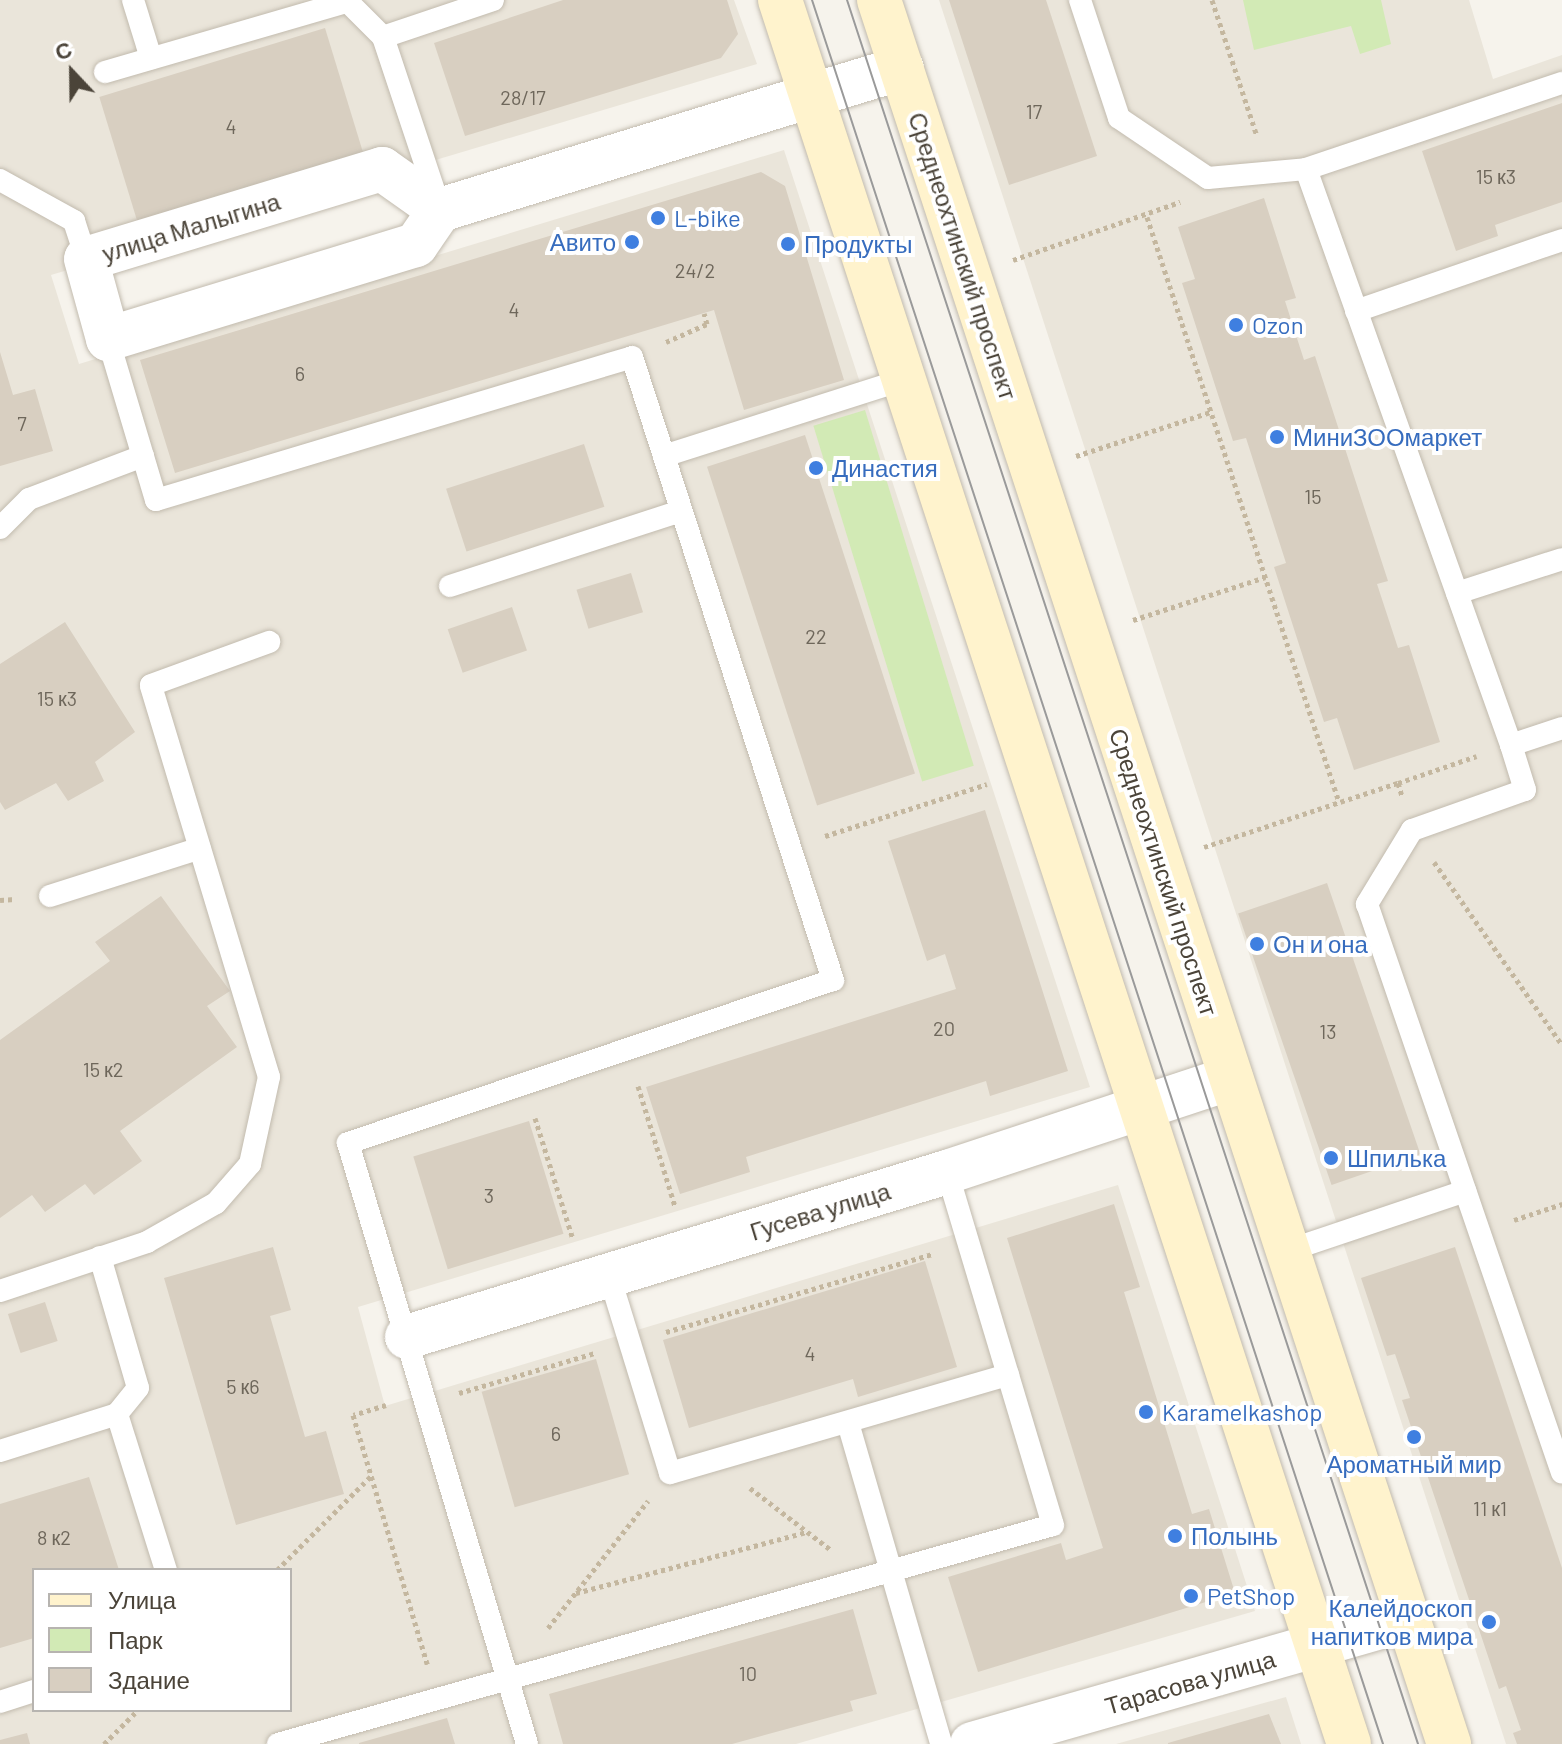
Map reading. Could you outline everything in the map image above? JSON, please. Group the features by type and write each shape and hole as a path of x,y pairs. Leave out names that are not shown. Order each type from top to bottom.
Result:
{"main road":[{"path":"780,0 1349,1744"},
{"name":"Среднеохтинский проспект","path":"879,0 1449,1744"}],"street":[{"path":"108,339 416,245 440,210 902,68"},
{"name":"улица Малыгина","path":"108,339 86,259 382,169 440,210"},
{"name":"Гусева улица","path":"407,1337 947,1172 1231,1078"},
{"name":"Тарасова улица","path":"972,1744 1408,1619"}],"lane":[{"path":"133,0 151,58"},
{"path":"383,37 493,0"},
{"path":"1080,0 1119,118 1208,178 1306,169 1562,83"},
{"path":"105,72 346,1 383,37 440,210"},
{"path":"1306,169 1525,790 1412,830 1367,904 1479,1232 1555,1432 1562,1473"},
{"path":"0,180 74,221 86,259"},
{"path":"1356,311 1562,240"},
{"path":"108,339 156,500 632,357 833,980 348,1143 527,1744"},
{"path":"664,456 905,379"},
{"path":"0,528 29,499 143,456"},
{"path":"450,586 681,511"},
{"path":"1457,593 1562,559"},
{"path":"0,1291 147,1242 216,1203 250,1164 269,1077 151,685 269,642"},
{"path":"1511,745 1562,728"},
{"path":"50,896 200,848"},
{"path":"278,1744 1053,1525 947,1172"},
{"path":"1287,1251 1465,1191"},
{"path":"0,1451 117,1414 138,1388 100,1257"},
{"path":"609,1275 670,1473 1008,1375"},
{"path":"117,1414 165,1568"},
{"path":"848,1423 941,1744"},
{"path":"0,1702 32,1692"}],"path":[{"path":"1212,0 1269,172"},
{"path":"1011,260 1173,209 1208,178"},
{"path":"1147,217 1339,802"},
{"path":"632,357 707,324 704,313"},
{"path":"1075,457 1211,412"},
{"path":"1129,622 1265,577"},
{"path":"1203,847 1511,745"},
{"path":"790,847 997,780"},
{"path":"1398,783 1412,830 1562,1045"},
{"path":"635,1073 676,1207"},
{"path":"531,1106 573,1241"},
{"path":"1479,1232 1562,1204"},
{"path":"437,1699 353,1415 630,1343 969,1243"},
{"path":"714,1460 868,1579"},
{"path":"508,1679 670,1473"},
{"path":"279,1568 371,1476"},
{"path":"575,1593 807,1532"},
{"path":"104,1744 136,1712"}],"shaded area":[{"path":"0,0 734,0 757,64 51,275 79,364 784,150 1090,1087 358,1307 385,1406 1118,1185 1255,1611 796,1744 0,1744"},
{"path":"939,0 1469,0 1493,79 1562,55 1562,1744 1506,1744"},
{"path":"1286,1697 1301,1744 1116,1744"}],"green space":[{"path":"1243,0 1381,0 1391,44 1360,54 1351,26 1254,50"},
{"path":"865,410 974,766 922,782 813,426"}],"building":[{"path":"563,0 727,0 738,34 721,58 465,136 434,43"},
{"path":"949,0 1046,0 1097,156 1009,185"},
{"path":"325,28 364,156 138,225 99,97"},
{"path":"1562,103 1562,202 1495,225 1498,236 1456,251 1422,151"},
{"path":"761,172 785,186 844,380 744,410 714,310 175,473 140,360"},
{"path":"1264,198 1296,298 1285,301 1304,360 1315,356 1388,581 1377,584 1398,648 1409,645 1440,742 1354,770 1337,718 1324,722 1274,567 1286,563 1246,438 1233,441 1182,283 1195,279 1178,227"},
{"path":"0,352 13,395 35,389 53,451 0,466"},
{"path":"805,435 915,774 817,805 707,467"},
{"path":"584,444 604,507 466,552 446,489"},
{"path":"631,573 643,612 588,629 576,590"},
{"path":"512,607 527,650 463,673 448,629"},
{"path":"65,622 135,732 95,762 104,781 68,801 56,783 5,810 0,802 0,664"},
{"path":"985,810 1068,1071 990,1096 986,1081 746,1157 750,1172 680,1194 646,1087 956,989 945,954 927,961 888,841"},
{"path":"1327,883 1420,1154 1332,1185 1238,914"},
{"path":"161,896 230,991 207,1006 237,1047 120,1131 142,1161 94,1195 85,1184 45,1212 32,1195 0,1218 0,1040 110,961 95,942"},
{"path":"529,1121 563,1234 448,1269 413,1156"},
{"path":"1114,1204 1140,1287 1124,1292 1192,1514 1209,1509 1235,1593 978,1672 948,1577 1061,1543 1066,1560 1103,1548 1007,1238"},
{"path":"273,1247 291,1310 270,1316 305,1437 326,1431 344,1494 236,1525 164,1278"},
{"path":"1455,1247 1562,1568 1562,1744 1517,1744 1513,1733 1521,1730 1506,1686 1499,1689 1402,1400 1410,1398 1395,1354 1387,1356 1361,1278"},
{"path":"925,1261 957,1367 858,1397 853,1379 689,1428 663,1340"},
{"path":"45,1302 58,1341 21,1353 8,1314"},
{"path":"596,1359 629,1474 515,1507 482,1392"},
{"path":"89,1477 118,1568 32,1568 32,1639 0,1648 0,1504"},
{"path":"853,1609 877,1694 850,1701 853,1711 732,1744 563,1744 549,1694"},
{"path":"1269,1714 1281,1744 1168,1744 1168,1743"},
{"path":"447,1718 455,1744 359,1744 359,1743"},
{"path":"27,1733 30,1744 0,1744 0,1740"}],"tram line":[{"path":"812,0 1383,1744"},
{"path":"847,0 1418,1744"}],"place":[{"name":"L-bike","path":"658,218"},
{"name":"Авито","path":"632,242"},
{"name":"Продукты","path":"788,244"},
{"name":"Ozon","path":"1236,325"},
{"name":"МиниЗООмаркет","path":"1277,437"},
{"name":"Династия","path":"816,468"},
{"name":"Он и она","path":"1257,944"},
{"name":"Шпилька","path":"1331,1158"},
{"name":"Karamelkashop","path":"1146,1412"},
{"name":"Ароматный мир","path":"1414,1437"},
{"name":"Полынь","path":"1175,1536"},
{"name":"PetShop","path":"1191,1596"},
{"name":"Калейдоскоп напитков мира","path":"1489,1622"}]}
